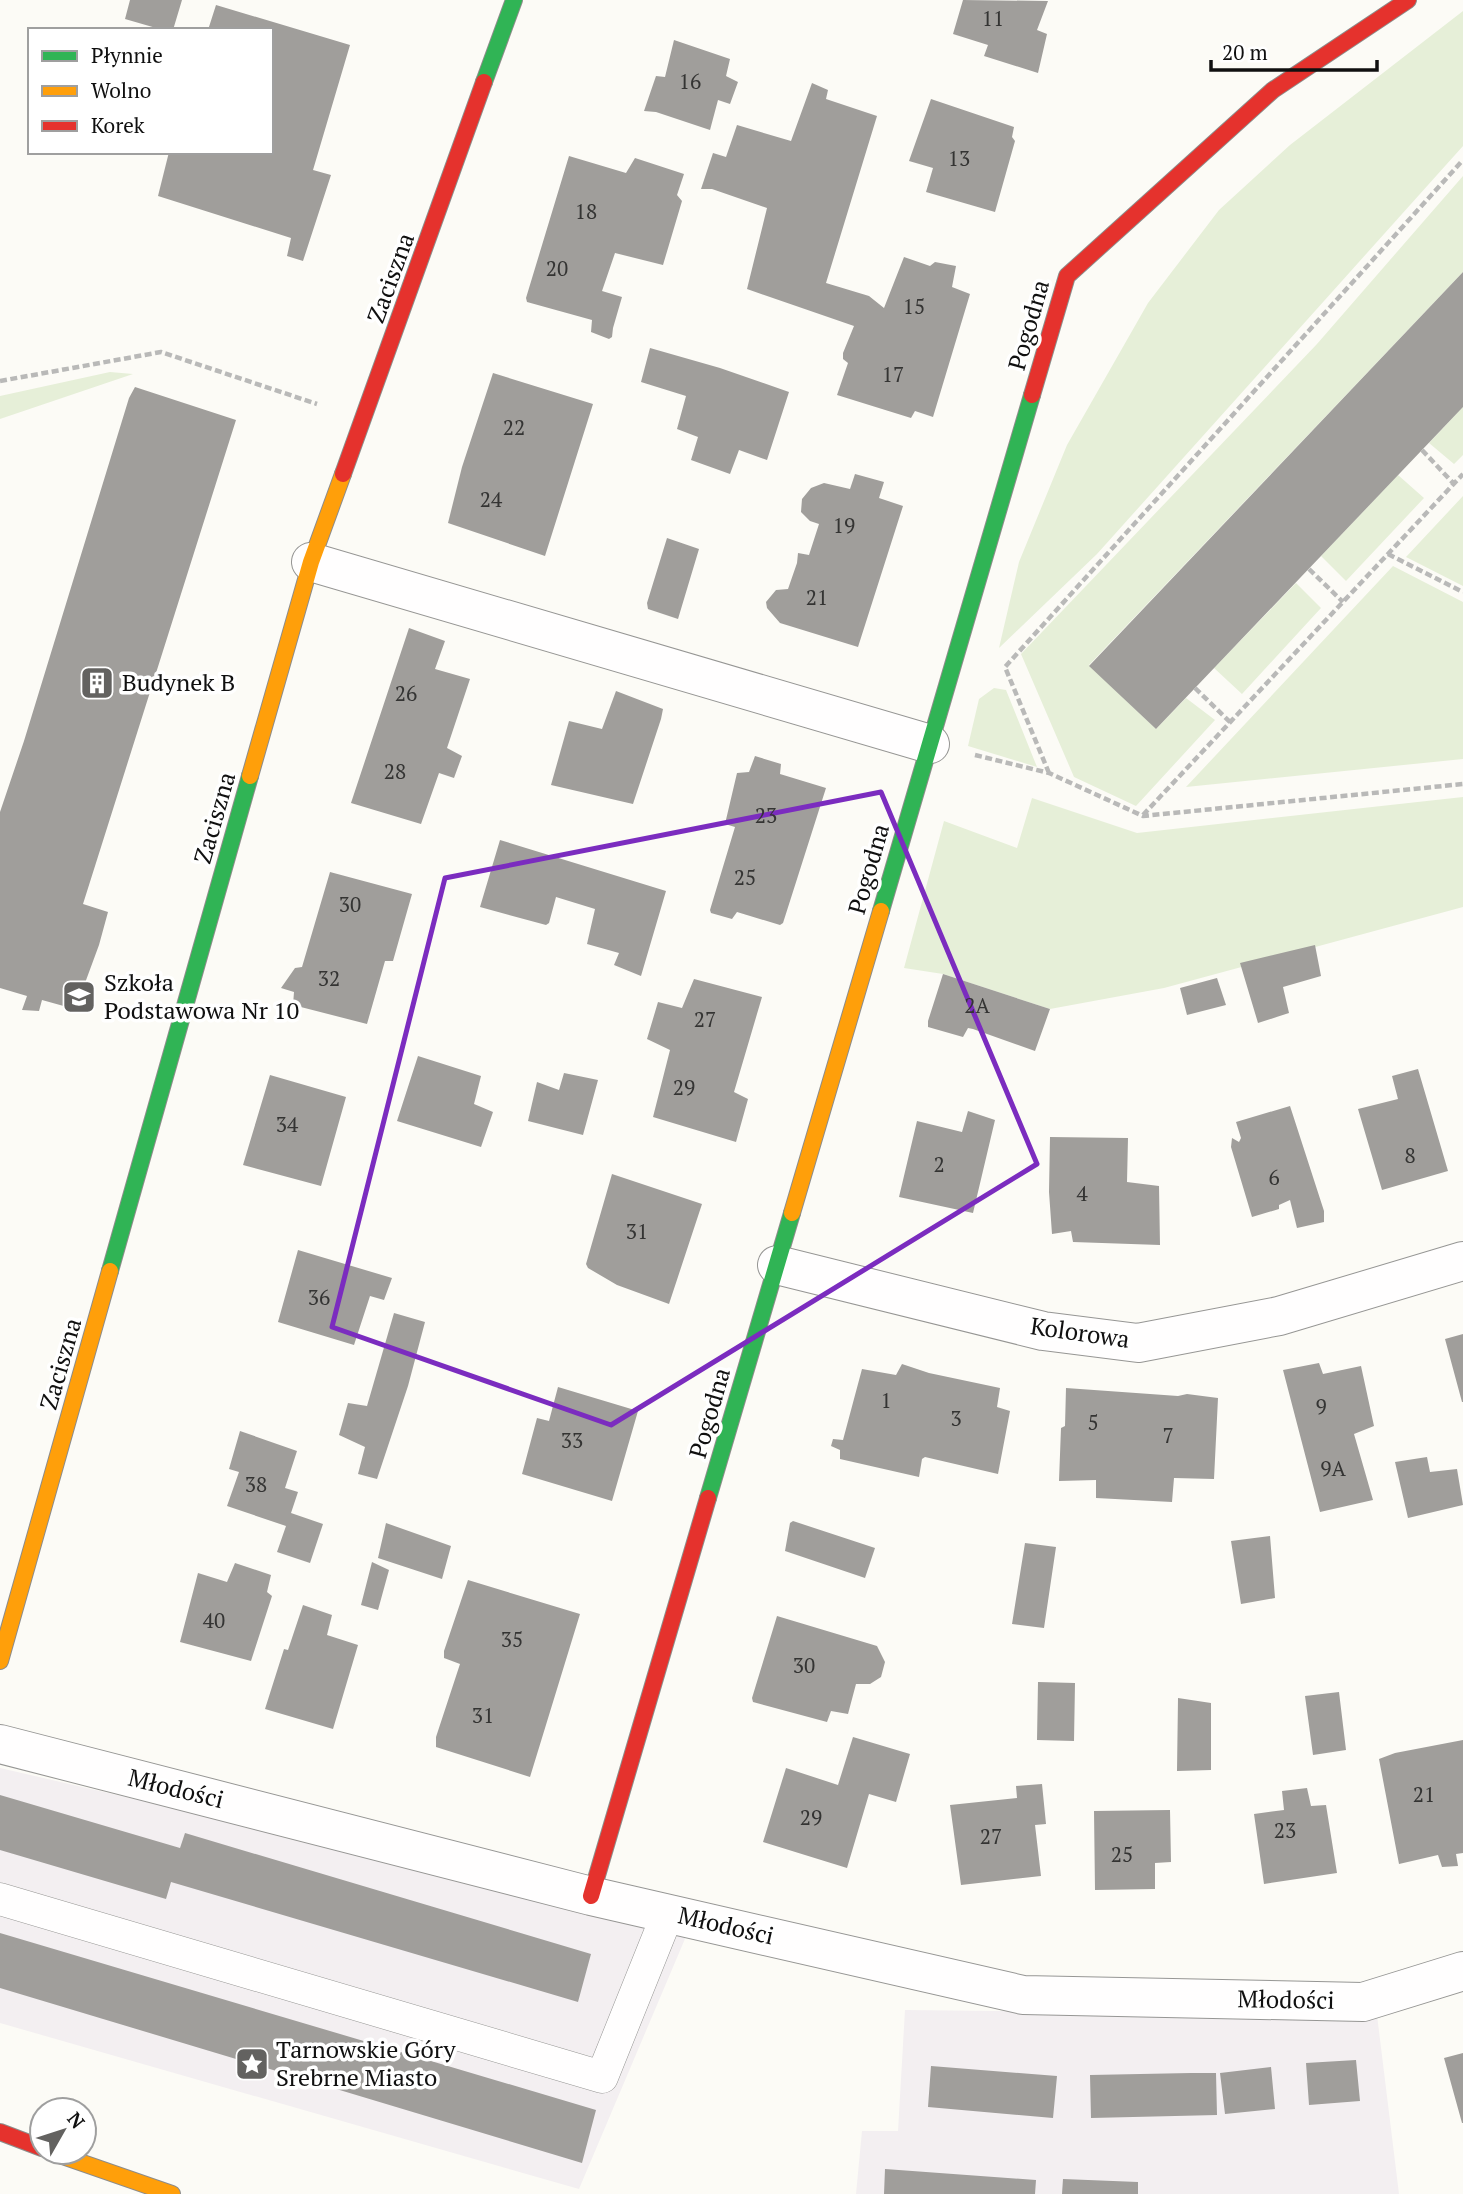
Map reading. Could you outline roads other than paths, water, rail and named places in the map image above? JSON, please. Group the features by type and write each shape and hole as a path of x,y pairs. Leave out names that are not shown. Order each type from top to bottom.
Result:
{"street":[{"name":"Zaciszna","path":"0,1661 311,562 365,419 514,0"},
{"name":"Pogodna","path":"591,1896 1067,276 1273,90 1408,0"},
{"path":"311,562 930,744"},
{"name":"Kolorowa","path":"777,1265 1043,1331 1138,1343 1279,1316 1463,1261"},
{"name":"Młodości","path":"0,1744 591,1896 1023,1995 1363,2002 1463,1971"},
{"path":"0,2132 28,2143"},
{"path":"91,2166 172,2194"}],"lane":[{"path":"0,1899 602,2077 668,1913"}],"place":[{"name":"Budynek B","path":"97,683"},
{"name":"Szkoła Podstawowa Nr 10","path":"79,997"},
{"name":"Tarnowskie Góry Srebrne Miasto","path":"252,2064"}]}
